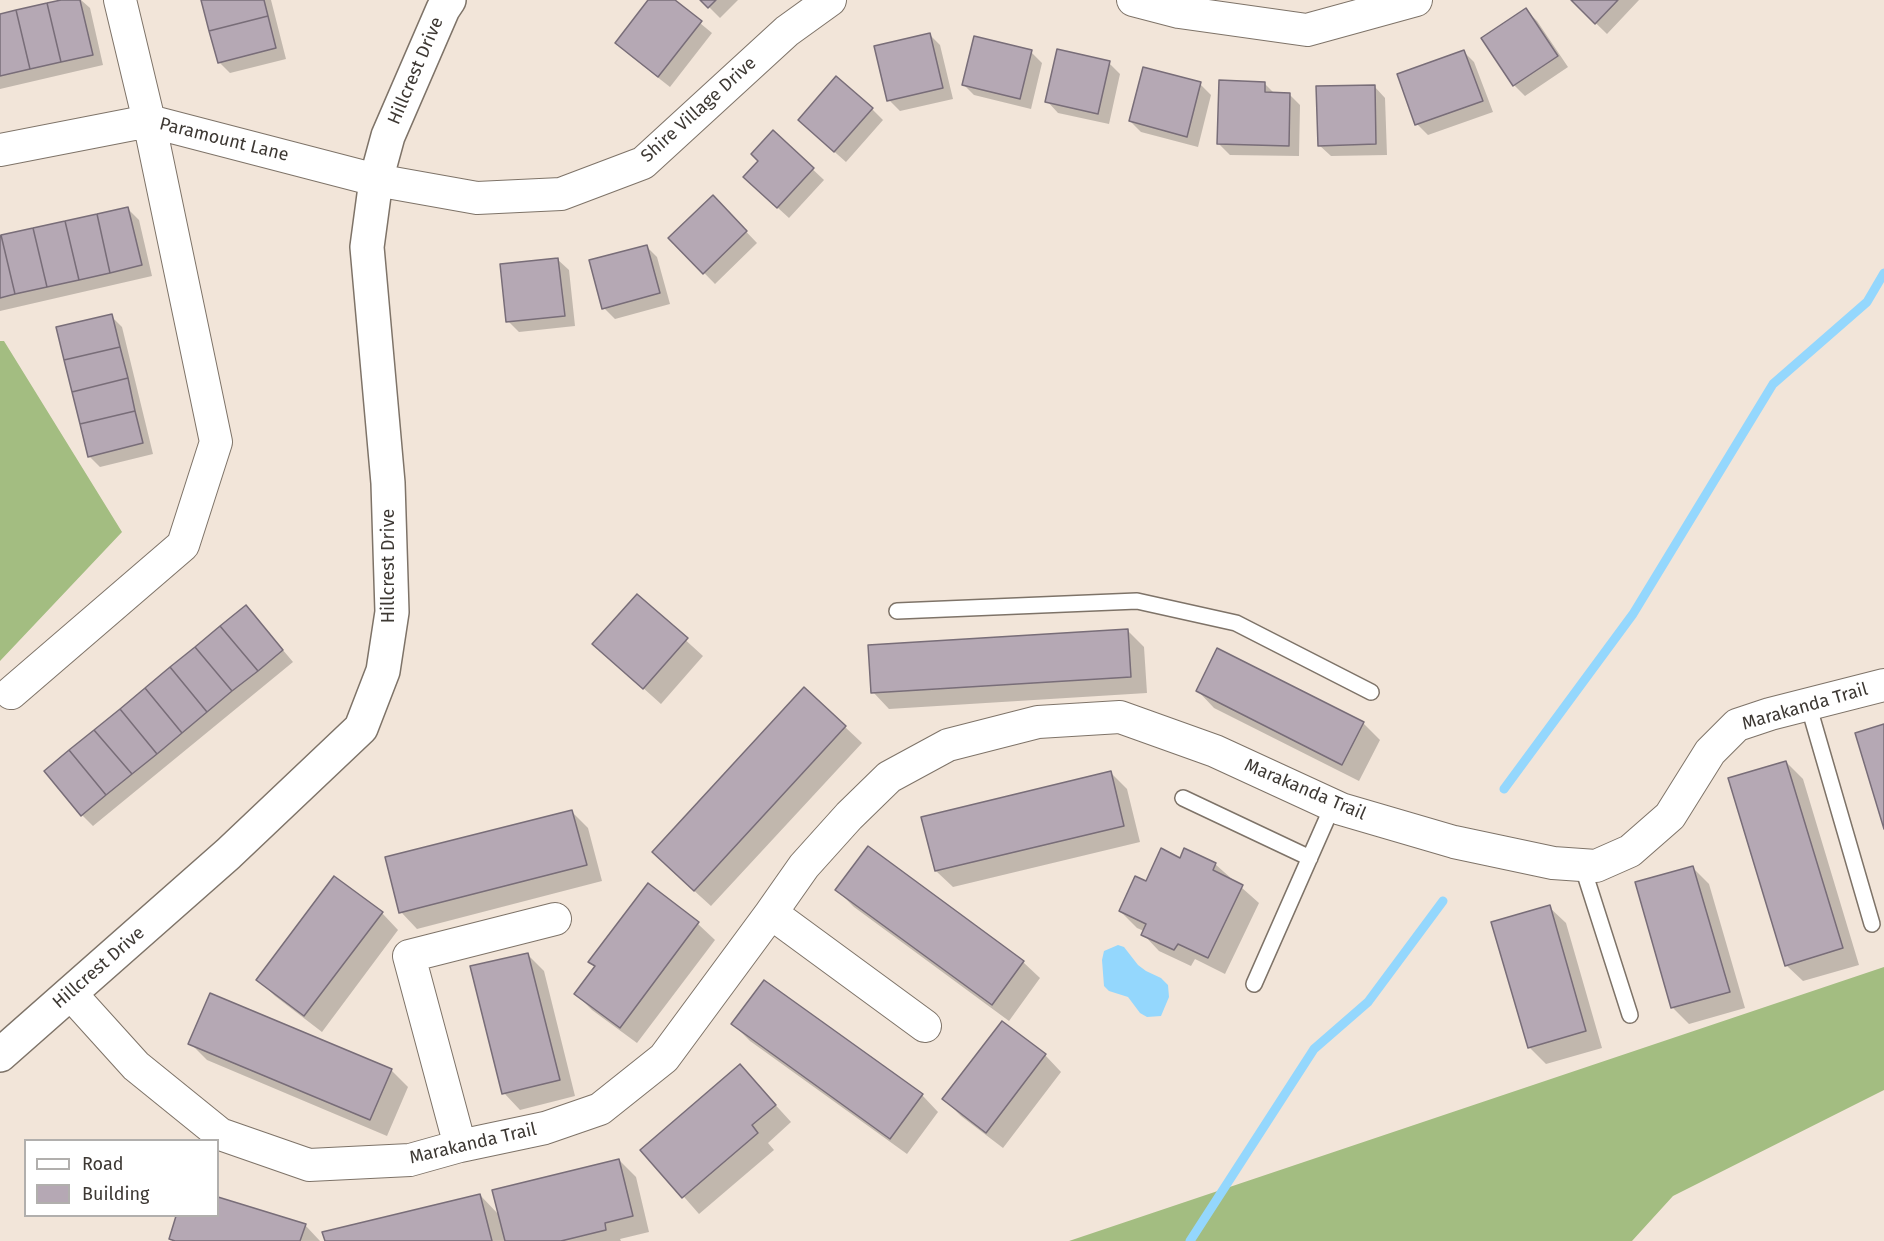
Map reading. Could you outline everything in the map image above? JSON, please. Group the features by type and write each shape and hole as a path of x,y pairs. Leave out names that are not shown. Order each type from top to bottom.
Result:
{"street":[{"path":"11,693 183,545 216,442 149,121 120,0"},
{"name":"Hillcrest Drive","path":"0,1055 228,854 362,728 383,671 393,612 388,483 367,247 376,180 388,136 449,0"},
{"name":"Shire Village Drive","path":"376,180 477,198 561,194 643,163 787,31 830,0"},
{"path":"1133,0 1179,12 1307,30 1416,0"},
{"name":"Paramount Lane","path":"0,150 149,121 376,180"},
{"name":"Marakanda Trail","path":"70,993 136,1066 220,1134 309,1165 410,1160 460,1146 545,1128 600,1108 664,1058 804,866 849,816 889,777 948,745 1038,722 1120,717 1215,751 1334,805 1454,842 1553,863 1596,866 1630,851 1670,816 1710,752 1737,725 1884,685"},
{"path":"771,913 925,1026"},
{"path":"460,1146 409,956 555,919"}],"lane":[{"path":"897,611 1137,601 1236,623 1371,692"},
{"path":"1808,704 1872,924"},
{"path":"1183,798 1310,858"},
{"path":"1254,984 1334,805"},
{"path":"1582,865 1630,1015"}],"green space":[{"path":"0,341 4,341 122,532 0,661"},
{"path":"1884,967 1884,1090 1673,1196 1632,1241 1069,1241"}],"water":[{"path":"1118,945 1124,947 1138,965 1161,978 1168,985 1169,997 1161,1016 1147,1017 1140,1013 1128,997 1109,991 1104,986 1102,960 1104,951"}],"building":[{"path":"80,0 93,55 61,62 47,3"},
{"path":"201,0 264,0 268,16 209,31"},
{"path":"648,0 675,0 702,21 658,77 615,43"},
{"path":"700,0 716,0 708,8"},
{"path":"1571,0 1618,0 1595,24"},
{"path":"47,3 61,62 30,69 16,10"},
{"path":"1526,8 1558,56 1513,86 1481,38"},
{"path":"16,10 30,69 0,76 0,14"},
{"path":"268,16 276,48 218,63 209,31"},
{"path":"930,33 943,88 887,101 874,46"},
{"path":"974,36 1032,50 1020,99 962,85"},
{"path":"1057,49 1110,61 1098,114 1045,102"},
{"path":"1464,50 1483,101 1415,125 1397,74"},
{"path":"1143,67 1201,82 1187,137 1129,121"},
{"path":"836,76 873,108 834,152 798,120"},
{"path":"1219,80 1265,82 1265,92 1290,93 1289,146 1217,144"},
{"path":"1375,85 1376,144 1318,146 1316,86"},
{"path":"773,130 814,168 777,208 743,177 758,161 751,154"},
{"path":"713,195 747,231 703,274 668,238"},
{"path":"128,207 142,265 110,273 97,214"},
{"path":"97,214 110,273 79,280 65,221"},
{"path":"65,221 79,280 47,287 33,228"},
{"path":"33,228 47,287 15,294 1,235"},
{"path":"0,236 15,294 0,298"},
{"path":"647,245 660,293 602,309 589,260"},
{"path":"558,258 565,316 506,322 500,264"},
{"path":"112,314 120,347 64,360 56,327"},
{"path":"120,347 128,378 72,392 64,360"},
{"path":"128,378 135,411 80,424 72,392"},
{"path":"135,411 143,443 88,457 80,424"},
{"path":"637,594 688,638 643,689 592,644"},
{"path":"246,605 283,650 258,671 220,626"},
{"path":"220,626 258,671 232,691 195,647"},
{"path":"1128,629 1131,677 871,693 868,645"},
{"path":"195,647 232,691 207,712 170,667"},
{"path":"1217,648 1364,722 1342,765 1196,691"},
{"path":"170,667 207,712 182,733 145,688"},
{"path":"804,687 846,726 694,891 652,852"},
{"path":"145,688 182,733 157,754 120,709"},
{"path":"120,709 157,754 132,774 94,730"},
{"path":"1884,724 1884,829 1855,733"},
{"path":"94,730 132,774 106,795 69,750"},
{"path":"69,750 106,795 81,816 44,771"},
{"path":"1786,761 1843,948 1785,966 1728,778"},
{"path":"1111,771 1124,826 935,871 921,817"},
{"path":"572,810 587,865 399,913 385,857"},
{"path":"868,846 1024,961 992,1005 835,890"},
{"path":"1161,848 1180,858 1184,848 1216,863 1213,870 1243,885 1208,958 1178,944 1174,950 1141,935 1146,924 1119,911 1135,876 1146,881"},
{"path":"1693,866 1730,992 1671,1008 1635,882"},
{"path":"334,876 383,912 304,1016 256,980"},
{"path":"648,883 699,922 620,1028 574,994 595,966 588,962"},
{"path":"1550,905 1586,1031 1528,1048 1491,922"},
{"path":"528,953 560,1080 502,1094 470,966"},
{"path":"764,980 923,1094 890,1139 731,1024"},
{"path":"210,993 392,1069 370,1120 188,1044"},
{"path":"1002,1021 1046,1054 986,1133 942,1099"},
{"path":"740,1064 776,1105 752,1125 758,1133 682,1198 640,1150"},
{"path":"619,1159 633,1216 605,1223 606,1230 561,1241 505,1241 492,1190"},
{"path":"480,1194 492,1241 325,1241 322,1232"},
{"path":"219,1197 306,1224 300,1241 175,1241 169,1239 176,1217 219,1217"}],"waterway":[{"path":"1504,789 1633,614 1773,384 1867,302 1884,273"},
{"path":"1190,1241 1314,1049 1368,1002 1443,901"}]}
